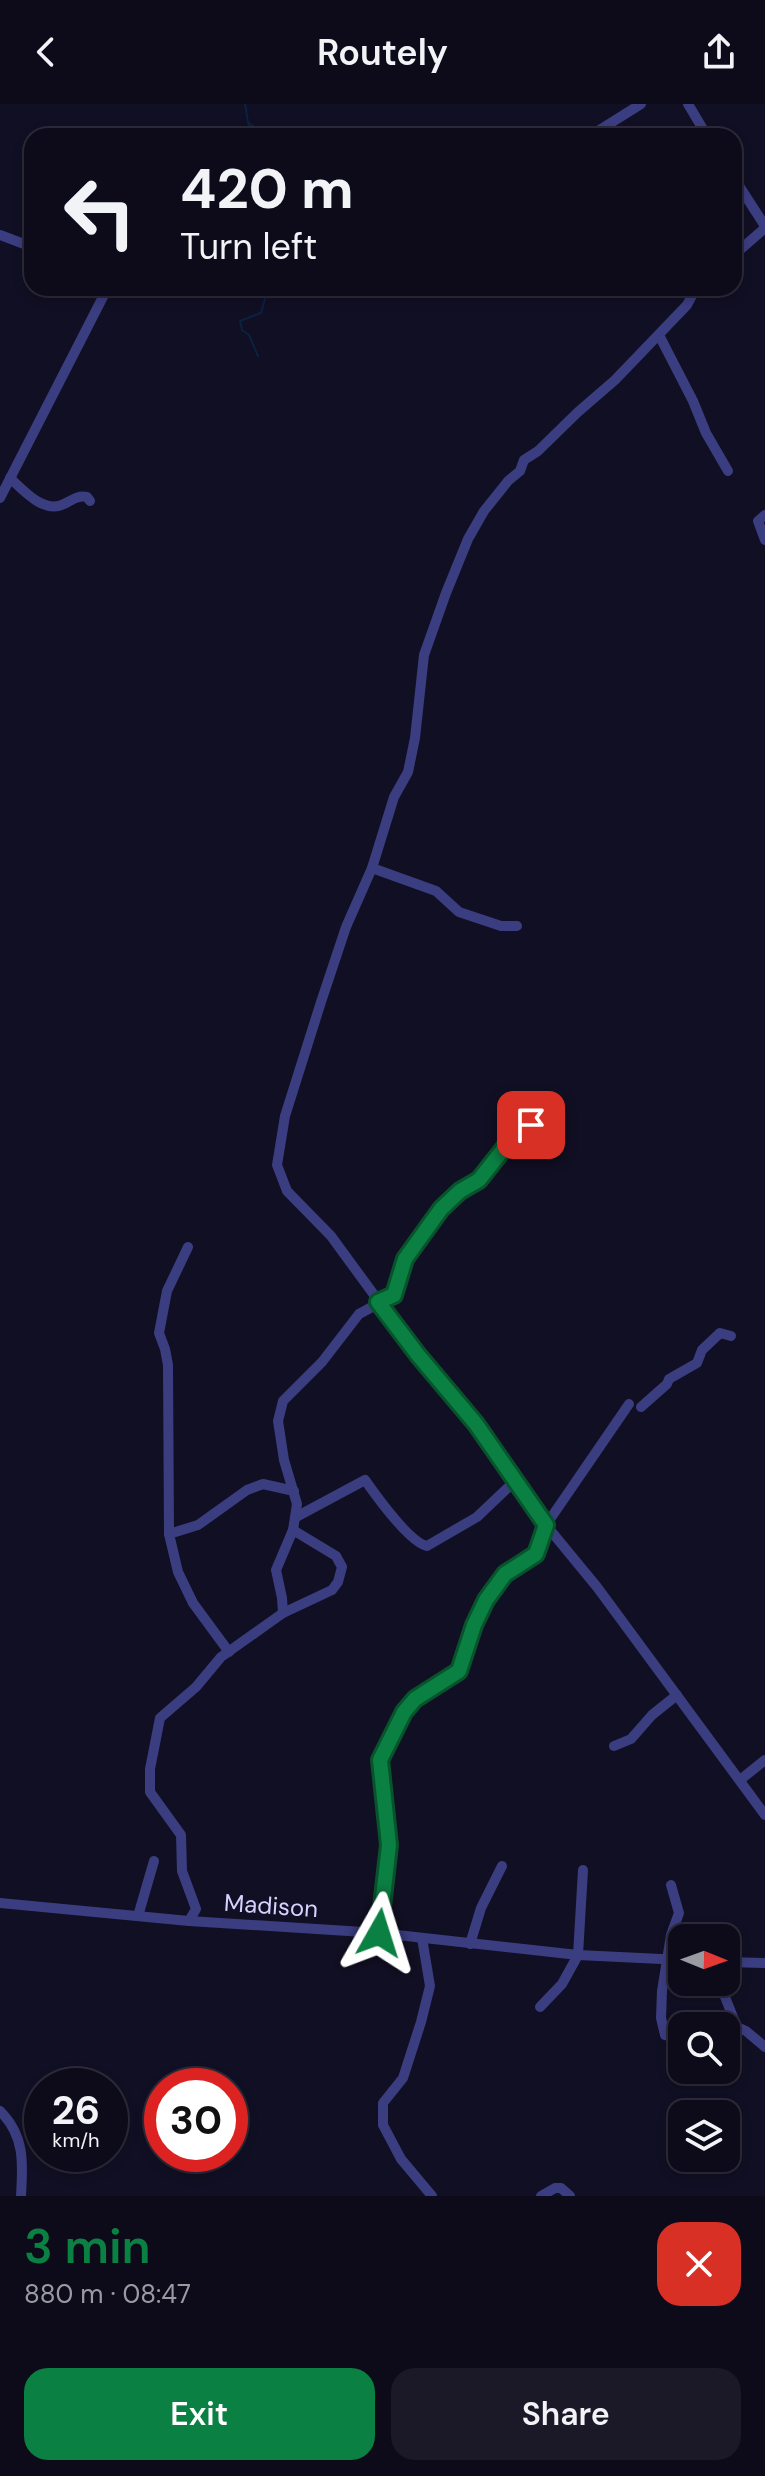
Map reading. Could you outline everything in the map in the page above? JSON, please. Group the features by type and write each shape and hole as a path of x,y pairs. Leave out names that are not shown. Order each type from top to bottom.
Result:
{"street":[{"path":"603,128 641,104"},
{"path":"692,106 703,128"},
{"path":"742,191 765,227 742,248"},
{"path":"0,235 24,244"},
{"path":"0,498 103,296"},
{"path":"692,296 687,305 615,380 538,451 524,460 520,471 484,511 468,539 424,655 408,772 394,797 372,868 346,927 289,1103 277,1165 287,1191 331,1236 418,1355 476,1424 546,1525 597,1587 765,1815"},
{"path":"659,335 706,433 728,471"},
{"path":"10,478 32,497 50,507 60,506 80,496 90,501"},
{"path":"765,515 758,521 765,540"},
{"path":"372,868 436,891 459,912 501,926 517,926"},
{"path":"283,1613 276,1570 293,1530 297,1504 284,1460 278,1421 283,1401 322,1362 359,1314 394,1295 405,1259 441,1209 460,1191 479,1180 505,1147 531,1125"},
{"path":"188,1247 167,1291 159,1333 168,1365 169,1534 178,1572 193,1603 229,1652"},
{"path":"379,1933 389,1845 380,1760 404,1712 415,1699 459,1671 486,1600 505,1574 536,1554 546,1525 635,1405 667,1384 669,1379 697,1363 702,1350 713,1337 720,1333 731,1336"},
{"path":"296,1517 365,1480 402,1527 418,1543 427,1546 477,1517 516,1480"},
{"path":"169,1534 198,1525 247,1490 263,1484 294,1491"},
{"path":"189,1921 196,1909 182,1871 181,1840 150,1792 150,1769 160,1718 196,1687 221,1657 283,1613 332,1590 338,1582 342,1567 336,1556 293,1530"},
{"path":"614,1746 631,1739 652,1715 677,1695"},
{"path":"740,1780 765,1760"},
{"path":"138,1916 154,1861"},
{"path":"470,1944 481,1908 502,1866"},
{"path":"540,2007 562,1984 578,1955 583,1870"},
{"path":"671,1885 679,1913 675,1924"},
{"name":"Madison","path":"0,1903 189,1921 379,1933 578,1955 668,1959"},
{"path":"422,1938 430,1986 403,2078 383,2103 383,2125 401,2159 432,2196"},
{"path":"668,1959 661,2018 665,2035 668,2036"},
{"path":"740,1962 765,1963"},
{"path":"724,1996 737,2027 765,2047"},
{"path":"0,2111 10,2121 23,2155 21,2196"},
{"path":"541,2196 555,2188 561,2188 570,2196"}],"waterway":[{"path":"245,104 248,122 256,128"},
{"path":"248,123 250,128"},
{"path":"258,356 240,321 261,313 266,296"}],"route":[{"path":"379,1933 389,1845 380,1760 404,1712 415,1699 459,1671 486,1600 505,1574 536,1554 546,1525 476,1424 378,1302 394,1295 405,1259 441,1209 460,1191 479,1180 505,1147 531,1125"}]}
